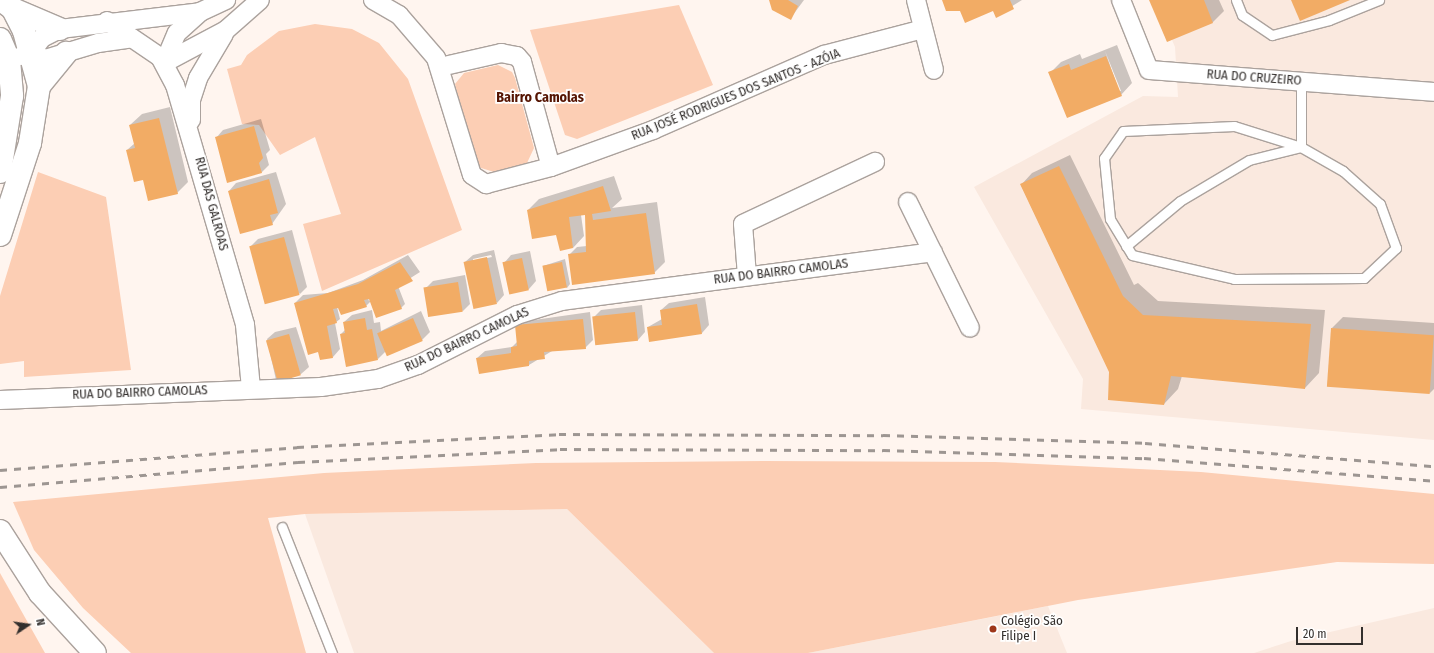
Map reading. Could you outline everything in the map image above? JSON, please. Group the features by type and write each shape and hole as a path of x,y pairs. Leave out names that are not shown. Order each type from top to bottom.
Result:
{"main road":[{"path":"7,4 60,29"},
{"path":"0,235 30,143 39,86 31,53 7,4"},
{"path":"0,39 9,60 12,96 0,172"},
{"path":"39,86 66,53"},
{"path":"0,531 40,594 95,653"}],"street":[{"path":"164,63 177,33 200,12 226,0"},
{"path":"164,63 226,30 260,0"},
{"path":"373,0 402,19 432,51 440,67 501,52 517,56 522,62 551,167"},
{"path":"916,0 934,70"},
{"name":"RUA DO CRUZEIRO","path":"1121,0 1149,70 1434,92"},
{"path":"9,60 31,53 42,38 60,29 106,22 200,12"},
{"name":"RUA DAS GALROAS","path":"106,22 132,38 164,63 191,129 246,331 251,389"},
{"name":"RUA JOSÉ RODRIGUES DOS SANTOS - AZÓIA","path":"440,67 474,178 490,184 551,167 653,130 824,55 923,29"},
{"path":"191,129 190,100 198,78 226,30"},
{"path":"31,53 45,60 98,43 132,38"},
{"path":"747,276 743,224 875,162"},
{"path":"908,202 970,328"},
{"name":"RUA DO BAIRRO CAMOLAS","path":"0,400 321,387 378,379 418,365 517,315 562,301 933,252"}],"lane":[{"path":"1236,0 1242,15 1272,35 1329,20 1379,0"},
{"path":"1301,81 1301,147"},
{"path":"1234,126 1301,147 1343,171 1380,204 1396,248 1364,278 1234,279 1132,255 1110,219 1104,158 1123,131 1234,126"},
{"path":"1126,246 1180,201 1250,160 1301,147"},
{"path":"282,526 332,653"}],"shaded area":[{"path":"1155,0 1434,0 1434,440 1081,409 1083,379 974,187 1143,96 1178,97 1175,47"},
{"path":"679,5 713,85 577,139 565,135 530,30"},
{"path":"315,24 352,29 379,43 408,79 462,230 322,291 303,224 341,214 315,137 280,155 259,125 242,124 227,69 241,65 247,55 279,31"},
{"path":"498,65 512,72 515,78 534,148 527,163 494,172 478,167 474,159 455,84 464,73"},
{"path":"38,172 106,197 131,370 24,377 24,361 0,364 0,296"},
{"path":"764,461 995,462 1201,472 1434,494 1434,564 1337,562 1078,600 808,653 714,653 567,509 305,514 268,518 306,653 131,653 83,608 34,550 13,502 324,473 536,463"},
{"path":"567,509 714,653 354,653 305,514"},
{"path":"0,573 45,653 0,653"},
{"name":"Colégio São Filipe I","path":"1048,606 1067,653 808,653"},
{"path":"1434,608 1434,653 1254,653 1291,641"}],"building":[{"path":"769,0 788,0 798,6 791,20 772,10"},
{"path":"942,0 1010,0 1014,9 996,18 993,11 965,23 960,11 946,11"},
{"path":"1149,0 1204,0 1213,23 1167,42"},
{"path":"1291,0 1350,0 1300,21"},
{"path":"1106,56 1122,96 1067,118 1048,72 1069,64 1071,70"},
{"path":"159,118 178,194 148,201 143,180 134,182 126,150 135,148 129,125"},
{"path":"254,126 263,158 259,163 262,173 227,183 215,137"},
{"path":"1059,166 1123,296 1143,315 1311,324 1305,389 1171,376 1164,405 1108,400 1109,372 1020,184"},
{"path":"269,179 278,213 270,215 273,225 240,234 228,191"},
{"path":"603,186 611,211 592,214 593,220 646,213 655,274 572,285 568,254 586,252 585,215 569,217 573,248 560,251 556,235 532,239 527,210"},
{"path":"284,237 300,295 265,304 249,246"},
{"path":"487,257 497,304 474,309 464,262"},
{"path":"522,258 529,290 509,294 502,262"},
{"path":"400,262 413,281 395,290 402,309 376,318 369,299 364,300 367,307 341,315 338,308 333,309 337,323 327,326 333,358 320,360 318,352 308,355 294,303 358,284"},
{"path":"562,262 567,288 547,291 542,266"},
{"path":"458,282 463,312 428,317 423,287"},
{"path":"697,304 702,334 649,342 647,327 662,325 660,310"},
{"path":"635,312 638,341 595,345 592,316"},
{"path":"365,318 367,330 372,329 378,360 346,367 340,334 345,333 343,322"},
{"path":"413,318 423,341 387,356 377,333"},
{"path":"583,319 586,349 544,352 545,359 529,361 529,366 479,374 476,358 511,353 511,347 517,346 515,325"},
{"path":"1331,328 1434,335 1430,394 1327,387"},
{"path":"289,334 301,375 278,382 266,341"}],"railway":[{"path":"0,470 297,447 559,434 883,435 1145,443 1434,466"},
{"path":"0,487 298,462 560,449 883,450 1144,458 1434,481"}],"place":[{"name":"Colégio São Filipe I","path":"993,629"}],"district":[{"name":"Bairro Camolas","path":"540,98"}]}
